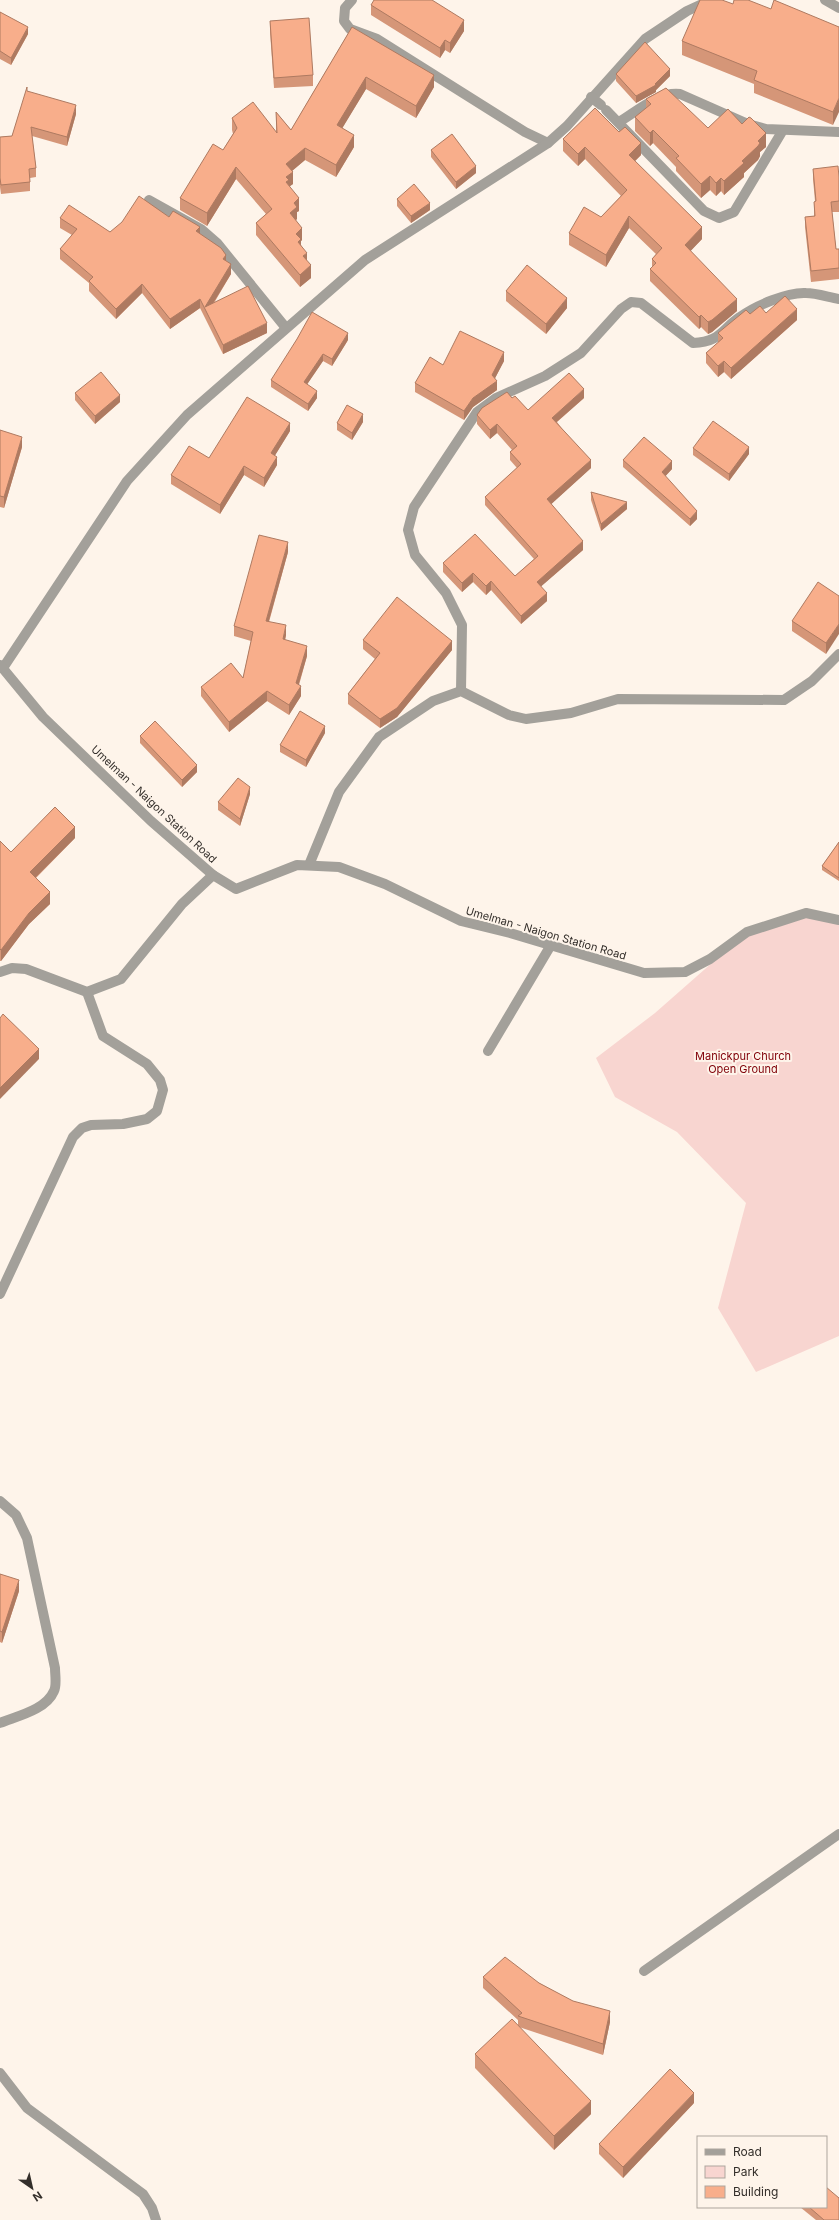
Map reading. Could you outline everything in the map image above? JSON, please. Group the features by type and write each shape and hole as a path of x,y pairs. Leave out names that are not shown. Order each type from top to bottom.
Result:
{"street":[{"path":"352,0 346,8 344,21 350,29 377,39 525,132 548,143"},
{"path":"1,667 127,481 187,415 365,260 548,143 567,126 591,96 645,39 687,10 711,0"},
{"path":"825,0 839,8"},
{"path":"619,122 658,98 672,93 680,94 748,124 766,129 839,132"},
{"path":"591,96 619,122 704,211 719,218 734,212 783,130"},
{"path":"149,200 202,229 217,243 286,328"},
{"path":"461,691 462,625 446,593 415,555 408,530 414,507 477,412 496,398 545,376 581,353 620,309 631,302 641,303 693,343 718,337 739,317 755,308 793,293 807,293 839,299"},
{"path":"309,865 339,792 379,737 433,701 461,691 509,716 526,718 571,713 618,699 784,700 812,681 839,654"},
{"name":"Umelman - Naigon Station Road","path":"1,667 43,717 151,821 213,875 236,889 297,865 338,866 385,884 461,921 551,945 644,974 685,972 710,959 747,932 806,913 839,920"},
{"path":"0,972 12,968 26,969 87,992 121,979 182,904 213,875"},
{"path":"488,1051 551,945"},
{"path":"0,1294 73,1137 82,1128 91,1125 123,1124 147,1119 157,1111 163,1090 160,1080 147,1064 103,1036 87,992"},
{"path":"0,1501 16,1515 27,1538 55,1668 54,1690 47,1700 37,1708 0,1723"},
{"path":"644,1971 839,1834"},
{"path":"0,2073 27,2108 143,2194 152,2208 156,2220"}],"green space":[{"name":"Manickpur Church Open Ground","path":"806,908 839,923 839,1336 756,1372 718,1308 746,1203 677,1132 615,1097 596,1058 655,1013 713,962 752,933"}],"building":[{"path":"374,0 432,0 464,20 450,43 445,40 440,48 371,5"},
{"path":"700,0 722,0 733,4 734,0 748,0 771,9 774,0 839,27 839,98 833,112 754,80 757,71 682,41"},
{"path":"0,12 28,27 11,58 0,51"},
{"path":"309,18 313,75 274,78 270,21"},
{"path":"352,27 434,75 416,106 366,77 337,125 354,135 336,165 305,148 286,164 293,172 286,177 289,180 286,182 299,198 294,203 297,207 290,213 302,228 296,234 301,239 298,242 307,253 303,256 311,265 300,275 256,223 272,209 236,167 207,213 180,198 213,144 223,150 237,128 232,118 253,102 277,133 276,112 291,130"},
{"path":"645,42 670,69 655,84 656,85 636,96 616,74"},
{"path":"27,87 27,91 76,105 67,137 31,127 36,168 29,169 30,182 1,185 0,137 12,136"},
{"path":"666,88 708,128 728,109 742,124 749,117 766,133 758,141 760,143 758,146 742,161 744,163 724,181 721,178 716,183 710,176 701,184 676,158 679,156 653,130 650,133 635,117 651,104 646,99"},
{"path":"595,108 619,132 625,127 641,143 629,155 702,227 685,245 737,299 712,320 708,322 701,315 699,317 650,269 656,263 652,259 662,248 629,216 606,255 569,233 584,207 601,217 627,190 585,147 578,154 563,139"},
{"path":"452,134 476,166 456,182 431,150"},
{"path":"838,166 839,201 831,202 836,249 839,249 839,268 811,271 805,217 815,216 814,202 816,201 813,169"},
{"path":"414,184 430,203 411,216 397,199"},
{"path":"139,196 169,217 173,211 200,227 196,231 221,248 226,255 223,259 231,264 205,307 248,286 267,323 223,345 200,299 170,319 142,284 116,309 89,281 93,277 60,249 77,229 60,218 69,205 110,232 122,222"},
{"path":"527,265 567,298 546,324 506,291"},
{"path":"785,296 797,309 731,368 724,361 718,366 706,353 723,338 718,333 746,310 750,314 760,306 766,313"},
{"path":"312,312 348,333 332,359 323,354 304,382 317,391 308,404 271,380"},
{"path":"460,331 504,352 492,375 497,381 473,398 464,411 415,383 430,357 443,365"},
{"path":"101,372 120,395 95,416 75,393"},
{"path":"569,373 584,389 552,418 591,460 547,499 583,541 537,582 547,593 521,616 491,581 486,586 473,573 462,583 443,563 475,534 515,576 538,556 485,497 521,464 510,452 517,446 497,424 490,430 477,415 482,408 507,392 512,398 515,396 528,410"},
{"path":"247,397 290,423 271,453 277,457 264,478 244,466 220,505 171,475 189,446 209,458"},
{"path":"347,405 363,414 352,433 337,423"},
{"path":"713,421 749,447 729,474 693,448"},
{"path":"0,430 22,437 4,497 0,496"},
{"path":"644,437 672,461 662,472 697,511 690,519 623,460"},
{"path":"591,492 627,502 601,524"},
{"path":"259,535 288,542 266,621 286,625 283,639 307,646 296,683 301,686 289,705 267,691 229,722 201,687 231,663 243,678 253,632 234,626"},
{"path":"818,582 839,596 839,624 826,643 792,621"},
{"path":"397,597 452,641 397,708 380,719 348,694 380,653 363,640"},
{"path":"300,711 325,726 306,760 280,745"},
{"path":"155,721 197,765 182,780 140,736"},
{"path":"238,778 250,787 240,819 218,802"},
{"path":"55,807 75,827 30,872 50,892 29,913 1,950 0,841 11,852"},
{"path":"839,842 839,878 822,866"},
{"path":"3,1014 39,1049 0,1088 0,1018"},
{"path":"0,1574 19,1580 2,1632 0,1631"},
{"path":"505,1957 539,1983 573,2001 610,2011 603,2044 518,2016 522,2013 483,1977"},
{"path":"512,2019 591,2101 554,2136 475,2054"},
{"path":"670,2069 694,2093 623,2167 599,2144"},
{"path":"827,2188 839,2198 839,2220 824,2220 810,2208 827,2208"}]}
